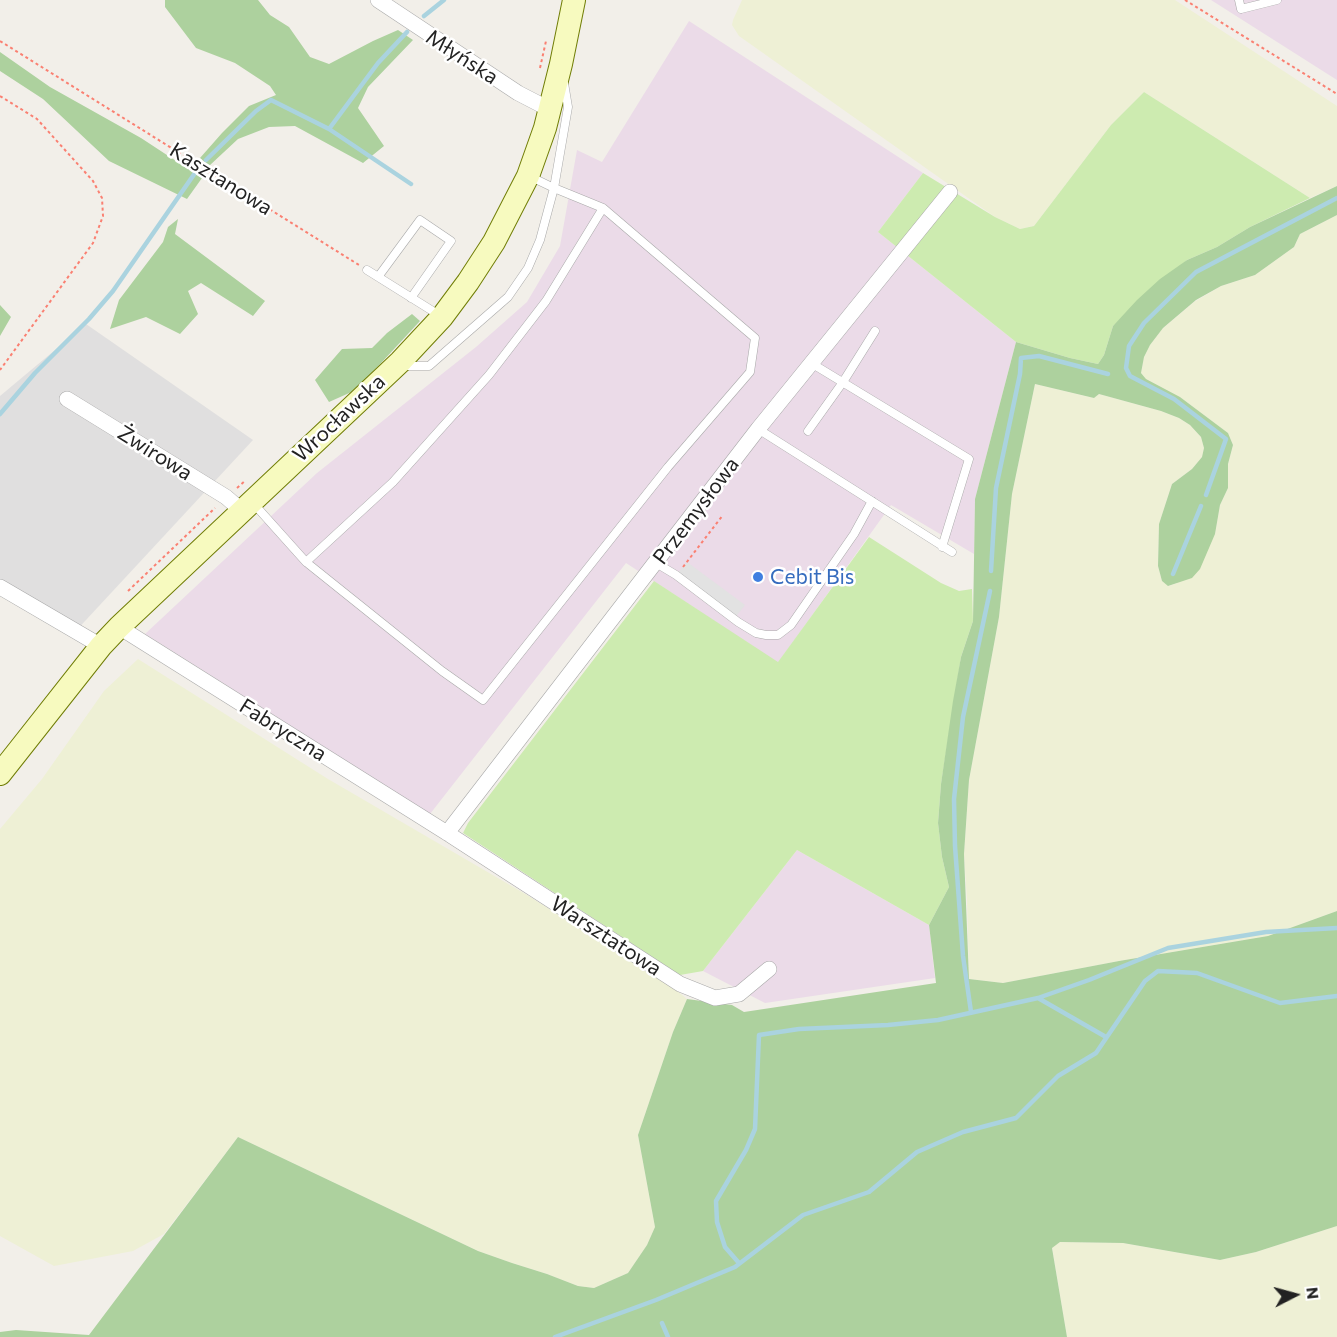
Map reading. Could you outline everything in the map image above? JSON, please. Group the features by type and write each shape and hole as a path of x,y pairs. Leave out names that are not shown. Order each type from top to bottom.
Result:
{"main road":[{"name":"Wrocławska","path":"0,774 101,646 119,627 239,503 395,366 442,317 468,282 494,242 528,176 549,109 550,65 574,0"}],"street":[{"name":"Młyńska","path":"378,0 508,87 549,109"},
{"name":"Przemysłowa","path":"447,833 758,429 950,192"},
{"name":"Żwirowa","path":"67,399 239,503"},
{"path":"0,586 101,646"},
{"name":"Fabryczna","path":"119,627 447,833"},
{"name":"Warsztatowa","path":"447,833 680,984 715,998 739,994 769,969"}],"lane":[{"path":"1239,0 1241,9 1277,0"},
{"path":"395,366 429,366 508,297 532,259 540,240 554,189 568,107 550,65"},
{"path":"239,503 306,562 441,671 483,699 668,467 750,372 755,338 603,208 528,176"},
{"path":"306,562 393,482 489,375 546,301 603,208"},
{"path":"378,277 420,220 451,241 411,298"},
{"path":"367,270 442,317"},
{"path":"808,431 843,382 875,331"},
{"path":"812,363 969,459 942,547"},
{"path":"758,429 952,552"},
{"path":"656,563 756,633 778,635 791,625 854,534 872,501"}],"path":[{"path":"1185,0 1337,94"},
{"path":"547,34 550,65"},
{"name":"Kasztanowa","path":"0,41 367,270"},
{"path":"0,96 37,119 93,181 102,198 102,216 93,243 0,370"},
{"path":"125,595 162,556 239,503 252,475"},
{"path":"676,575 723,515"}],"shaded area":[{"path":"1211,0 1337,0 1337,80"},
{"path":"689,21 923,173 878,232 1016,342 975,499 974,554 891,505 778,663 626,563 430,814 145,634 317,473 476,347 527,302 560,246 577,150 602,162"},
{"path":"86,324 253,440 73,634 0,593 0,396"},
{"path":"687,562 745,605 734,619 676,575"},
{"path":"797,850 929,925 935,978 765,1003 703,971"}],"green space":[{"path":"165,0 258,0 270,15 289,27 310,57 329,64 398,30 413,40 368,87 358,108 384,146 363,163 295,126 269,127 238,139 209,166 200,158 222,133 249,106 276,95 270,86 235,63 196,48 165,7"},
{"path":"742,0 1175,0 1337,106 1337,186 1310,198 1144,92 1111,125 1034,226 1020,229 995,217 739,36 732,25"},
{"path":"0,52 50,87 141,138 202,178 187,199 109,161 43,99 0,71"},
{"path":"1144,92 1310,198 1250,227 1217,247 1187,260 1113,326 1104,355 1098,364 1016,342 878,232 923,173 995,217 1020,229 1034,226 1111,125"},
{"path":"1337,186 1337,215 1300,234 1294,247 1255,275 1221,286 1196,300 1163,328 1144,357 1141,373 1146,379 1180,397 1228,433 1233,445 1228,464 1228,488 1220,505 1215,534 1200,569 1192,578 1168,586 1162,581 1158,566 1159,524 1172,484 1192,469 1202,457 1204,448 1201,437 1190,425 1161,411 1099,394 1094,398 1035,384 1012,494 999,617 969,780 964,854 969,979 1003,983 1268,936 1337,911 1337,1226 1256,1252 1220,1260 1123,1243 1060,1242 1052,1248 1067,1337 0,1337 0,1332 16,1330 89,1335 238,1137 478,1251 512,1263 578,1286 594,1288 628,1273 647,1245 655,1227 638,1135 673,1032 687,999 732,1005 744,1012 936,983 929,925 949,887 942,857 938,823 953,701 961,657 973,621 975,499 1016,342 1098,364 1104,355 1113,326 1160,279 1187,260"},
{"path":"1337,215 1337,911 1268,936 1003,983 969,979 964,854 969,780 999,617 1012,494 1035,384 1094,398 1099,394 1161,411 1190,425 1201,437 1204,448 1202,457 1192,469 1172,484 1159,524 1158,566 1162,581 1169,586 1177,583 1215,534 1220,505 1228,488 1228,464 1233,445 1228,433 1180,397 1146,379 1141,373 1144,357 1162,329 1194,302 1221,286 1255,275 1294,247 1300,234"},
{"path":"178,219 175,234 265,301 253,316 201,283 188,291 198,314 180,334 146,317 110,329 119,300 163,242 168,227"},
{"path":"0,305 11,317 0,336"},
{"path":"412,314 420,321 356,390 329,402 315,380 342,349 372,348"},
{"path":"869,537 941,583 959,591 972,589 973,621 961,657 941,784 938,823 942,857 949,887 929,925 797,850 703,971 680,975 463,833 468,823 654,581 778,662"},
{"path":"138,659 328,779 527,895 670,985 687,999 673,1032 638,1135 655,1227 647,1245 628,1273 594,1288 578,1286 512,1263 478,1251 238,1137 164,1234 133,1251 54,1266 0,1236 0,829 42,779 104,691"},
{"path":"1337,1226 1337,1337 1067,1337 1052,1247 1060,1242 1123,1243 1220,1260 1256,1252"}],"waterway":[{"path":"424,16 444,0"},
{"path":"329,129 378,63 407,32"},
{"path":"206,160 256,111 271,100 329,129 411,184"},
{"path":"0,414 35,373 89,319 113,291 195,173"},
{"path":"1206,495 1226,439 1174,399 1130,376 1126,368 1129,346 1144,323 1196,272 1337,198"},
{"path":"991,571 996,488 1020,374 1021,358 1039,356 1108,374"},
{"path":"1173,574 1201,506"},
{"path":"971,1012 963,956 954,799 963,717 990,591"},
{"path":"1038,998 1168,948 1266,932 1337,928"},
{"path":"555,1337 656,1300 735,1267 803,1215 869,1192 917,1152 963,1132 1016,1118 1058,1076 1096,1053 1145,981 1158,971 1197,973 1280,1003 1337,996"},
{"path":"739,1263 725,1247 717,1222 716,1201 746,1150 755,1129 759,1035 799,1029 938,1020 1038,998 1106,1037"},
{"path":"662,1323 668,1337"}],"place":[{"name":"Cebit Bis","path":"758,577"}]}
